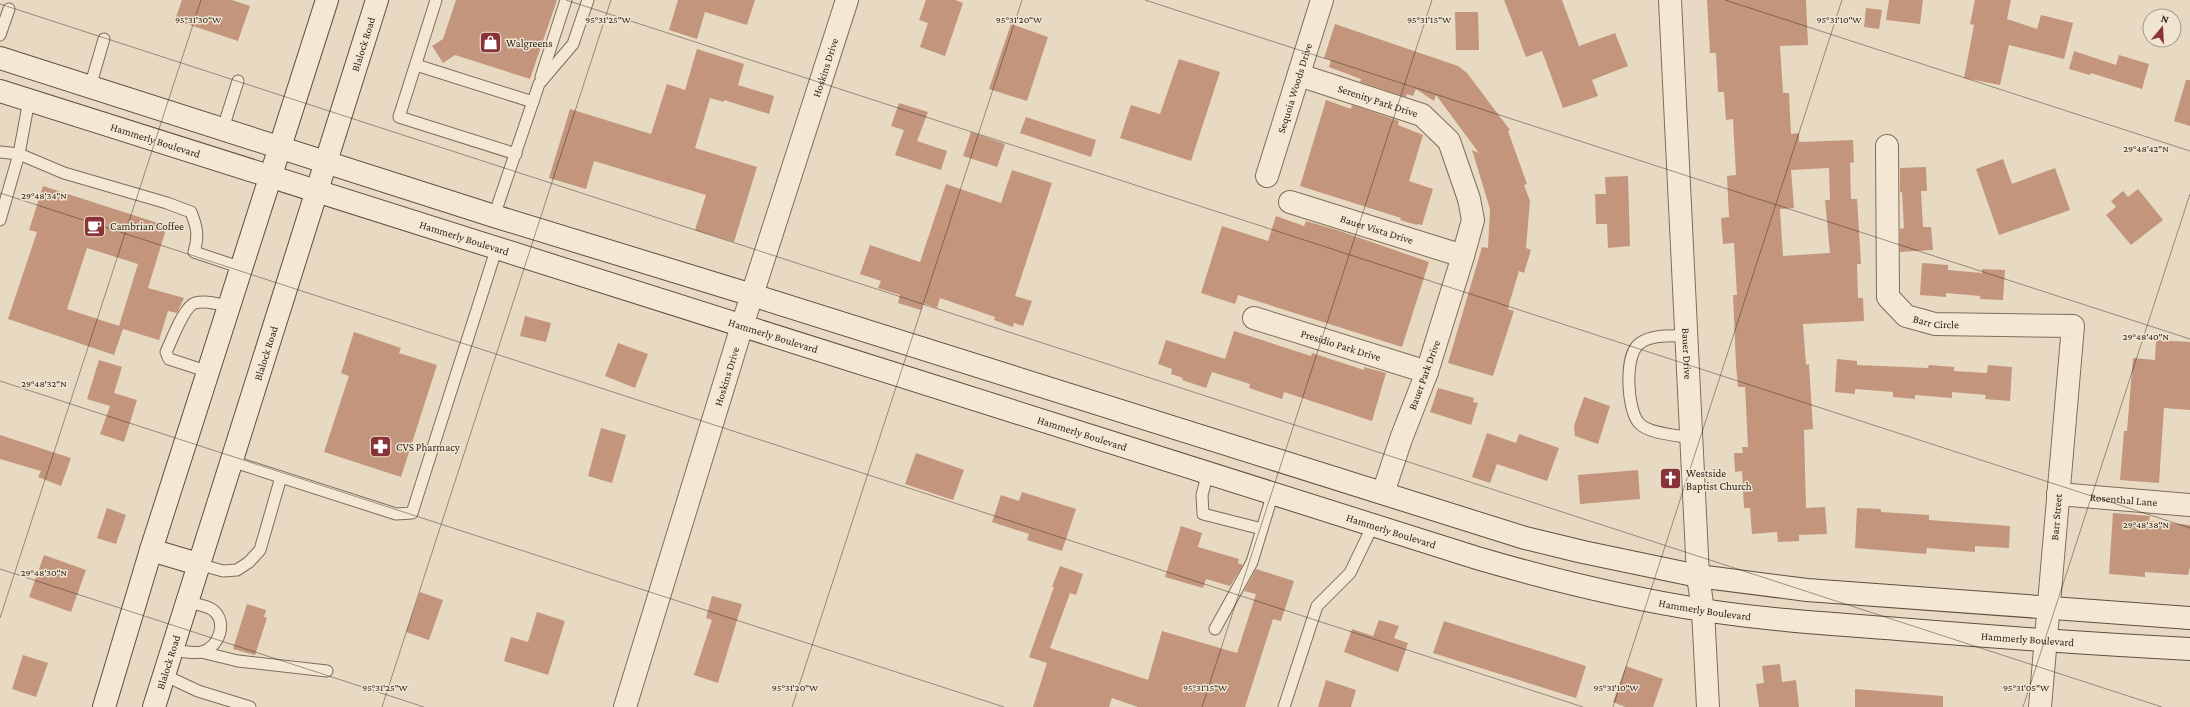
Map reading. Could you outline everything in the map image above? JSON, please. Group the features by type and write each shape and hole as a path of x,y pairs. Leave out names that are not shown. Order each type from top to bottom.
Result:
{"main road":[{"path":"104,707 151,550 272,177 280,147 327,0"},
{"name":"Blalock Road","path":"154,707 198,564 317,190 327,163 377,0"},
{"name":"Hoskins Drive","path":"625,707 742,326 847,0"},
{"name":"Sequoia Woods Drive","path":"1266,176 1322,0"},
{"name":"Bauer Drive","path":"1670,0 1698,576 1704,610 1708,707"},
{"path":"0,58 223,128 494,216 752,295 1525,538 1583,552 1698,576 1807,590 2190,618"},
{"name":"Serenity Park Drive","path":"1299,75 1422,115 1449,141 1469,198 1473,220 1463,256"},
{"name":"Hammerly Boulevard","path":"0,91 1373,525 1551,579 1630,597 1704,610 1804,622 2045,641 2190,650"},
{"name":"Barr Circle","path":"1887,146 1888,297 1906,316 1935,324 2073,326"},
{"name":"Bauer Vista Drive","path":"1290,202 1463,256"},
{"name":"Bauer Park Drive","path":"1373,525 1401,439 1427,372 1463,256"},
{"name":"Presidio Park Drive","path":"1254,318 1427,372"},
{"name":"Barr Street","path":"2040,707 2073,326"},
{"path":"1113,443 1124,412"},
{"name":"Rosenthal Lane","path":"2058,494 2190,505"},
{"path":"151,550 198,564"}],"lane":[{"path":"436,0 399,117 516,154"},
{"path":"494,216 540,84 566,0"},
{"path":"540,84 573,44 588,0"},
{"path":"0,35 9,9"},
{"path":"90,87 104,39"},
{"path":"416,65 533,102"},
{"path":"223,128 238,81"},
{"path":"0,220 19,154 30,100"},
{"path":"0,152 19,154 64,173 167,203 191,212 198,227 198,241 194,252 242,268"},
{"path":"231,461 396,514 412,513 497,248"},
{"path":"209,372 169,359 166,352 188,309 194,303 213,303 229,307"},
{"path":"1687,336 1651,338 1638,344 1632,356 1629,371 1630,401 1638,423 1648,430 1692,438"},
{"path":"1208,472 1202,495 1203,514 1262,529"},
{"path":"198,564 223,571 237,570 249,562 260,550 281,477"},
{"path":"1215,629 1252,562 1273,493"},
{"path":"1284,707 1317,606 1350,573 1373,525"},
{"path":"186,602 212,610 221,622 221,631 216,641 209,649 202,652"},
{"path":"172,650 202,652 238,661 327,671"},
{"path":"164,675 198,690 250,707"}],"building":[{"path":"182,0 232,0 250,6 238,41 175,20"},
{"name":"Walgreens","path":"456,0 557,0 530,79 455,55 443,63 432,46 443,39"},
{"path":"678,0 755,0 747,25 705,12 697,39 669,30"},
{"path":"926,0 955,0 963,3 945,56 920,47 928,23 919,20"},
{"path":"1504,0 1562,0 1579,46 1615,33 1628,66 1592,80 1598,96 1563,108 1542,51 1526,57"},
{"path":"1707,0 1806,0 1808,45 1780,46 1783,93 1789,93 1791,134 1799,133 1799,142 1853,140 1854,162 1850,163 1851,199 1857,199 1861,264 1857,264 1858,298 1863,298 1864,321 1803,324 1806,365 1809,364 1813,429 1804,430 1806,508 1825,507 1827,534 1799,535 1799,541 1778,542 1777,532 1752,534 1750,508 1744,508 1742,471 1735,472 1734,453 1743,453 1742,447 1748,447 1745,387 1738,387 1736,365 1733,295 1737,295 1734,243 1723,244 1721,218 1729,217 1727,176 1736,175 1733,119 1726,120 1724,92 1718,92 1716,53 1710,53","holes":["1829,168 1830,200 1825,200 1830,253 1783,256 1780,209 1794,208 1791,170"]},
{"path":"1889,0 1923,0 1920,24 1886,20"},
{"path":"1975,0 2011,0 2007,19 2037,29 2041,15 2073,23 2064,59 2009,45 2000,85 1964,78 1974,25 1970,24"},
{"path":"1866,8 1882,10 1879,29 1864,27"},
{"path":"1455,12 1478,12 1479,50 1456,50"},
{"path":"1011,24 1048,37 1027,101 989,89"},
{"path":"1335,24 1458,66 1467,73 1510,130 1508,131 1527,184 1524,185 1530,201 1526,248 1531,250 1524,273 1519,271 1508,309 1514,311 1493,376 1448,363 1482,247 1488,248 1490,209 1472,150 1479,153 1436,95 1434,101 1416,89 1413,96 1407,94 1406,97 1360,82 1361,79 1329,67 1331,60 1324,58"},
{"path":"697,49 744,64 738,85 774,96 769,114 724,100 724,102 710,98 695,148 757,167 734,242 695,230 706,195 594,161 586,189 549,178 570,109 651,134 667,84 685,90"},
{"path":"2074,51 2116,65 2119,55 2149,64 2142,89 2091,73 2090,75 2069,69"},
{"path":"1179,59 1220,72 1191,161 1120,138 1131,105 1160,114"},
{"path":"2186,80 2190,80 2190,126 2174,121"},
{"path":"1326,100 1351,109 1352,105 1399,121 1398,125 1423,135 1409,181 1433,189 1422,225 1400,220 1401,218 1300,186"},
{"path":"899,103 928,112 917,141 947,151 941,170 895,155 904,130 891,126"},
{"path":"1026,117 1096,140 1091,157 1020,133"},
{"path":"971,132 1005,144 997,167 963,156"},
{"path":"2003,159 2012,184 2055,168 2070,210 1999,235 1976,169"},
{"path":"1926,167 1927,191 1921,191 1923,227 1931,227 1933,250 1900,252 1900,229 1904,228 1902,192 1900,192 1900,168"},
{"path":"1012,170 1052,183 1015,296 1032,301 1023,326 1014,323 1013,327 994,320 995,317 940,298 937,308 923,303 921,310 898,303 900,295 878,288 881,281 860,274 870,245 920,262 946,184 1001,203"},
{"path":"1628,176 1630,246 1608,248 1607,224 1596,224 1595,194 1606,194 1605,177"},
{"path":"43,186 167,226 148,288 184,298 177,313 168,311 159,340 123,329 114,355 8,319 37,232 29,230","holes":["87,248 138,264 119,326 67,309"]},
{"path":"2138,189 2163,220 2131,245 2106,215 2116,207 2111,201 2123,191 2128,197"},
{"path":"1276,216 1304,226 1306,221 1337,230 1429,262 1402,347 1238,295 1235,304 1201,293 1222,226 1268,241"},
{"path":"1922,263 1948,265 1948,270 1982,273 1982,269 2005,270 2003,300 1980,299 1980,296 1946,293 1946,297 1920,295"},
{"path":"525,316 551,323 546,342 520,336"},
{"path":"1234,331 1311,356 1312,353 1364,370 1364,367 1386,373 1372,421 1284,392 1282,399 1249,388 1250,384 1212,372 1206,388 1182,380 1183,378 1171,374 1172,369 1158,364 1166,340 1225,359"},
{"name":"CVS Pharmacy","path":"354,332 401,348 399,353 437,365 401,477 324,452 349,376 341,373"},
{"path":"2156,340 2190,342 2190,410 2164,408 2159,483 2120,480 2124,431 2127,431 2133,358 2155,360"},
{"path":"618,343 648,354 635,388 605,376"},
{"path":"1837,359 1857,361 1857,365 1928,368 1929,365 1954,367 1954,371 1987,373 1988,365 2012,367 2010,401 1985,399 1986,395 1952,392 1952,398 1915,395 1915,399 1893,397 1893,392 1855,389 1855,394 1835,392"},
{"path":"99,360 122,367 114,393 137,400 124,442 100,434 110,406 87,399"},
{"path":"1438,388 1474,398 1473,402 1478,403 1471,425 1430,412"},
{"path":"1584,397 1610,406 1598,444 1575,436 1574,426"},
{"path":"601,428 626,435 612,483 588,476"},
{"path":"1487,433 1516,443 1519,434 1559,448 1547,481 1497,464 1490,483 1472,477"},
{"path":"0,435 71,458 61,486 38,477 41,471 0,459"},
{"path":"916,453 964,470 953,500 905,484"},
{"path":"1638,470 1640,499 1580,504 1578,475"},
{"path":"1022,492 1076,509 1062,551 1027,540 1029,534 992,522 1001,495 1019,501"},
{"path":"107,508 126,515 116,544 97,538"},
{"path":"1857,508 1881,509 1881,512 1929,515 1929,520 2010,526 2009,548 1975,546 1975,552 1927,548 1926,554 1855,548"},
{"path":"2113,513 2150,516 2149,521 2190,525 2190,567 2188,575 2145,572 2145,577 2109,574"},
{"path":"1181,526 1202,533 1198,547 1239,559 1238,563 1243,565 1230,586 1206,579 1203,588 1165,577"},
{"path":"44,555 86,570 71,612 29,597"},
{"path":"1060,566 1083,574 1076,595 1070,593 1050,648 1148,680 1162,631 1237,653 1256,594 1244,591 1256,569 1294,581 1281,621 1273,619 1245,707 1138,707 1112,698 1109,707 1033,707 1047,663 1029,657"},
{"path":"420,592 443,600 429,640 406,632"},
{"path":"712,596 742,604 718,683 694,675 712,620 706,618"},
{"path":"247,604 266,610 264,617 267,618 255,655 233,649"},
{"path":"537,612 565,621 548,675 504,661 511,637 528,642"},
{"path":"1379,620 1399,626 1394,638 1408,643 1398,672 1344,652 1352,629 1373,636"},
{"path":"1444,621 1586,666 1576,698 1433,653"},
{"path":"23,655 48,663 36,697 12,689"},
{"path":"1780,664 1782,682 1796,680 1799,707 1759,707 1756,684 1764,683 1762,666"},
{"path":"1626,666 1663,679 1653,707 1625,707 1613,702"},
{"path":"1326,680 1356,690 1351,707 1318,707"},
{"path":"1855,689 1943,696 1943,707 1855,707"}],"place":[{"name":"Walgreens","path":"490,43"},
{"name":"Cambrian Coffee","path":"94,226"},
{"name":"CVS Pharmacy","path":"380,447"},
{"name":"Westside Baptist Church","path":"1670,479"}]}
